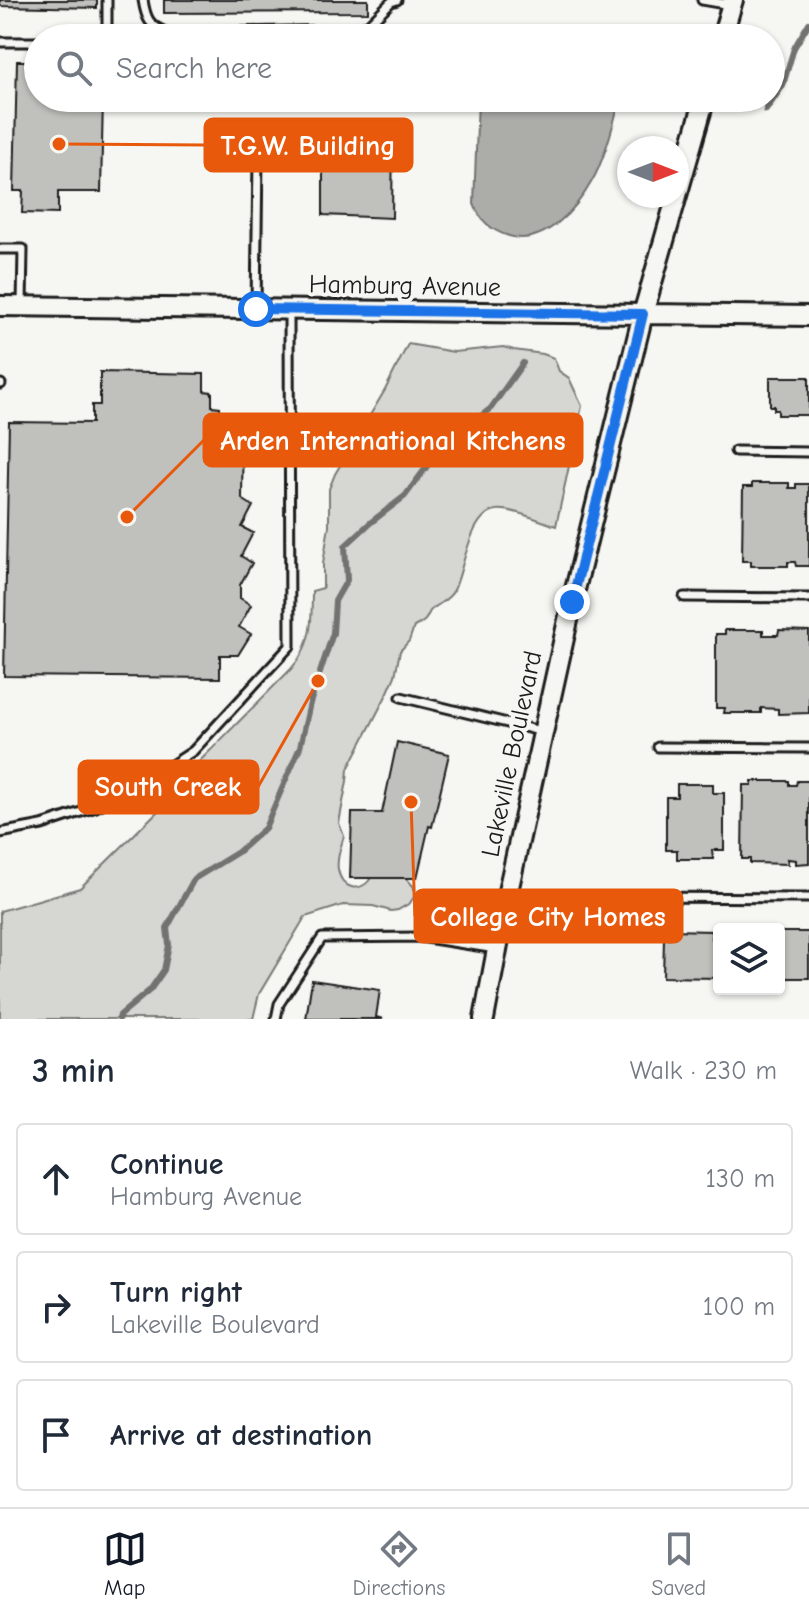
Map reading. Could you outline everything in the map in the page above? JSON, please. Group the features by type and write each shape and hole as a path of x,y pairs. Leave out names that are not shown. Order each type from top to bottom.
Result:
{"street":[{"path":"726,24 732,2"},
{"name":"Lakeville Boulevard","path":"484,1019 542,732 643,314 701,112"},
{"name":"Hamburg Avenue","path":"0,306 809,316"}],"lane":[{"path":"107,0 107,24"},
{"path":"143,0 152,24"},
{"path":"369,24 397,0"},
{"path":"702,0 732,2"},
{"path":"0,42 24,42"},
{"path":"256,309 258,158"},
{"path":"0,249 23,249 22,306"},
{"path":"0,833 42,825 96,807 147,781 193,751 290,646 289,310"},
{"path":"735,451 809,452"},
{"path":"684,597 809,598"},
{"path":"401,697 542,732"},
{"path":"658,747 809,748"},
{"path":"623,897 809,898"},
{"path":"276,1019 279,1004 322,938 420,937 497,950"}],"shaded area":[{"path":"477,112 616,112 605,152 592,181 578,203 547,231 522,238 509,236 487,224 474,204"},
{"path":"408,344 454,352 503,347 543,354 554,358 559,371 569,378 582,406 556,526 502,510 487,514 479,522 454,590 414,627 409,641 400,651 388,692 348,769 339,823 344,836 338,861 340,876 352,887 362,886 371,878 406,878 414,887 414,897 398,910 343,905 305,917 259,994 253,1019 0,1019 0,911 80,888 165,804 152,798 106,789 173,788 298,660 309,633 312,591 323,588 329,489"}],"building":[{"path":"0,0 97,0 97,8 0,6"},
{"path":"164,0 368,0 368,12 164,13"},
{"path":"17,61 24,61 24,112 103,112 101,192 58,192 58,214 22,213 23,191 14,191"},
{"path":"323,128 393,128 392,218 323,215"},
{"path":"100,372 204,374 204,391 212,392 212,406 220,407 220,425 243,425 242,499 253,506 242,527 253,533 241,556 252,563 240,585 240,598 251,605 239,627 251,634 238,655 220,655 220,678 4,676 9,422 92,423 92,405 100,405"},
{"path":"770,377 809,377 809,415 778,415 778,410 770,406"},
{"path":"752,483 789,483 789,488 796,488 796,484 809,484 809,566 796,566 795,562 788,562 788,566 751,566 751,561 742,561 743,487 752,487"},
{"path":"725,630 763,630 763,635 778,635 779,630 809,631 809,713 778,714 778,709 761,708 761,713 724,713 725,708 716,708 716,634 725,634"},
{"path":"397,742 449,754 417,878 350,878 352,813 382,813"},
{"path":"752,781 789,781 789,785 796,785 797,781 809,781 809,863 796,864 796,860 787,859 788,864 750,863 750,859 742,859 743,785 752,785"},
{"path":"677,784 713,784 713,793 724,793 724,850 712,850 713,859 677,859 677,850 666,850 666,797 677,797"},
{"path":"670,930 712,931 713,978 663,977 664,938 670,938"},
{"path":"785,932 809,932 809,978 785,978"},
{"path":"312,980 380,990 376,1017 383,1019 306,1019"}],"waterway":[{"path":"785,78 794,48 809,23"},
{"path":"119,1019 150,990 164,970 169,945 167,928 194,879 238,852 265,828 300,747 310,703 333,633 335,601 347,580 345,546 405,496 448,442 491,408 523,363"}],"place":[{"name":"T.G.W. Building","path":"59,144"},
{"name":"Arden International Kitchens","path":"127,517"},
{"name":"South Creek","path":"318,681"},
{"name":"College City Homes","path":"411,802"}],"route":[{"path":"256,309 643,314 572,602"}]}
